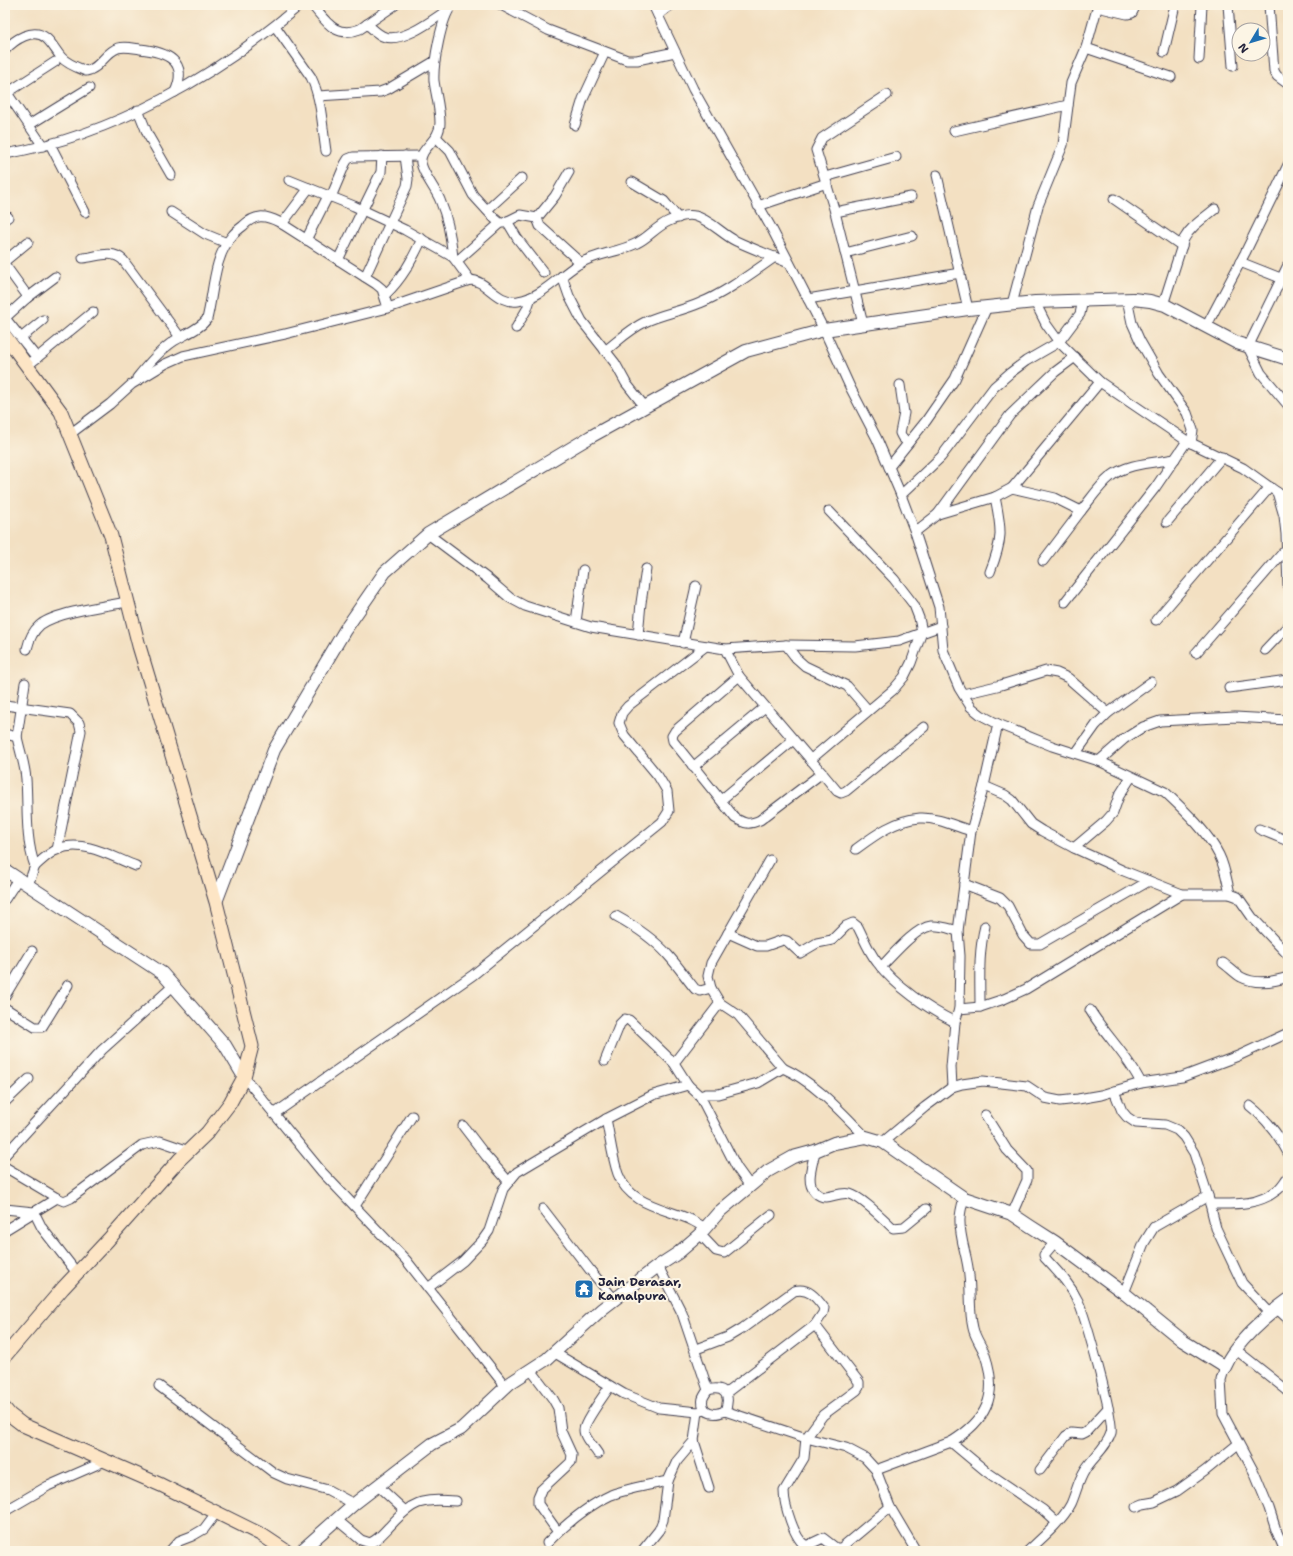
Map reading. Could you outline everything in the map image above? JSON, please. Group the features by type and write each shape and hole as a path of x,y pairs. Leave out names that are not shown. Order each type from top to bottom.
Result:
{"main road":[{"path":"5,336 32,362 61,412 111,536 138,646 206,874 216,902 252,1046 244,1077 230,1104 207,1133 179,1160 77,1273 5,1356"},
{"path":"5,1409 23,1426 161,1485 262,1535 286,1551"}],"street":[{"path":"5,154 47,145 92,130 175,92 213,70 275,26 300,5"},
{"path":"312,5 328,25 337,30 355,31 395,5"},
{"path":"501,5 548,30 627,60 637,60 675,52"},
{"path":"653,5 693,89 808,299 850,387 877,439 915,532 939,607 943,650 963,694 971,707 981,715 998,724 1052,746 1099,761 1165,792 1206,834 1220,856 1230,894"},
{"path":"658,15 671,5"},
{"path":"1012,304 1038,206 1063,145 1071,83 1086,48 1098,6 1128,14 1132,13 1136,5"},
{"path":"1164,52 1175,5"},
{"path":"1199,59 1202,5"},
{"path":"1228,5 1233,66"},
{"path":"1269,5 1274,71 1277,76 1288,84"},
{"path":"367,24 380,35 386,38 395,38 411,32 449,8"},
{"path":"449,8 435,61 434,81 440,125 436,137 421,156 422,166 440,200 449,225 455,259"},
{"path":"275,26 311,77 318,96 326,151"},
{"path":"5,50 20,38 41,35 49,41 62,58 86,71 95,68 118,48 126,47 156,51 166,55 178,66 180,74 175,92"},
{"path":"1086,48 1171,77"},
{"path":"575,125 585,94 605,52"},
{"path":"318,96 380,92 388,89 435,61"},
{"path":"55,62 6,92 29,125 47,145 85,212"},
{"path":"29,125 89,88"},
{"path":"863,324 826,180 816,150 822,138 886,95"},
{"path":"954,131 1068,105"},
{"path":"138,110 148,135 171,175"},
{"path":"436,137 450,151 469,188 487,210 504,222 544,273"},
{"path":"306,240 348,159 353,156 361,155 421,156"},
{"path":"338,260 381,172 382,156"},
{"path":"365,277 407,186 408,180 405,156"},
{"path":"758,206 826,180 896,158"},
{"path":"1206,327 1288,165"},
{"path":"537,218 555,196 568,172"},
{"path":"937,175 968,309"},
{"path":"487,210 522,178"},
{"path":"289,180 362,210 422,239 455,259 470,280"},
{"path":"632,182 664,201 678,218"},
{"path":"282,224 308,188"},
{"path":"834,212 911,197"},
{"path":"1114,199 1182,246"},
{"path":"1163,305 1184,239 1191,228 1215,209"},
{"path":"171,212 205,234 227,243"},
{"path":"455,259 504,222 520,215 537,218"},
{"path":"70,434 110,404 132,384 157,354 180,337 204,324 207,319 218,262 227,243 236,232 253,218 266,216 282,224 365,277 382,289 388,308"},
{"path":"132,384 165,364 183,356 285,334 388,308 470,280 475,280 498,297 518,301 531,297 543,290 581,263 636,244 668,221 678,218 694,216 702,218 721,233 736,241 789,263"},
{"path":"537,218 540,226 581,263"},
{"path":"845,253 912,236"},
{"path":"385,295 393,288 407,269 422,239"},
{"path":"5,261 28,242"},
{"path":"83,258 111,253 124,260 180,337"},
{"path":"605,351 644,322 671,312 700,304 775,257"},
{"path":"1240,262 1285,280"},
{"path":"5,265 27,298"},
{"path":"1248,347 1285,280 1288,265"},
{"path":"808,299 960,273"},
{"path":"562,276 569,296 579,315 615,363 626,383 645,407"},
{"path":"55,277 27,298 5,318 21,338 32,362 93,312"},
{"path":"516,328 527,309 531,297"},
{"path":"1065,602 1155,488 1189,442 1193,430 1187,413 1159,374 1140,341 1132,324 1127,299"},
{"path":"216,902 274,750 345,630 385,572 428,534 590,437 746,351 824,330 968,309 1035,302 1127,299 1150,301 1163,305 1237,343 1288,359"},
{"path":"901,495 941,458 994,387 1026,361 1059,342 1080,314 1084,300"},
{"path":"1035,302 1046,324 1059,342 1100,382 1189,442 1222,456 1243,468 1288,500"},
{"path":"889,467 926,420 955,379 987,307"},
{"path":"21,338 43,320"},
{"path":"1248,347 1261,373 1288,405"},
{"path":"915,532 938,514 1010,415 1055,372 1075,357"},
{"path":"938,514 996,497 1012,488 1100,382"},
{"path":"900,385 904,413 900,433 908,443"},
{"path":"1167,522 1222,456"},
{"path":"1043,561 1108,478 1118,471 1134,466 1175,459"},
{"path":"1012,488 1056,498 1082,511"},
{"path":"1274,490 1284,516 1288,583"},
{"path":"1156,620 1274,490"},
{"path":"990,572 998,552 1001,527 996,497"},
{"path":"810,760 893,690 904,677 911,663 922,632 914,605 894,579 829,511"},
{"path":"428,534 488,579 510,598 525,606 591,627 725,649 786,645 855,646 899,641 941,626"},
{"path":"1196,653 1287,548"},
{"path":"576,622 583,570"},
{"path":"638,635 646,570"},
{"path":"683,643 696,586"},
{"path":"27,649 29,640 40,625 52,619 90,609 127,602"},
{"path":"1265,650 1288,626"},
{"path":"786,645 796,658 806,666 847,686 868,710"},
{"path":"274,1114 473,975 662,822 669,811 667,791 658,776 624,735 619,723 622,713 628,706 706,646"},
{"path":"725,649 739,676 837,791 841,793 846,791 924,727"},
{"path":"963,694 1001,685 1046,671 1057,673 1068,678 1108,713"},
{"path":"739,676 675,731 672,736 673,741 735,818 744,824 751,824 760,820 822,773"},
{"path":"1229,688 1288,680"},
{"path":"1076,753 1096,725 1108,713 1151,682"},
{"path":"25,683 17,737 26,778 31,855 35,866"},
{"path":"5,705 70,714 79,723 81,731 57,850"},
{"path":"694,767 765,707"},
{"path":"1099,761 1124,739 1143,727 1160,722 1235,717 1288,720"},
{"path":"952,1088 951,1067 955,1022 959,1009 960,956 958,931 971,831 984,786 998,724"},
{"path":"5,734 17,737"},
{"path":"720,800 793,740"},
{"path":"1074,848 1106,821 1113,813 1119,796 1132,777"},
{"path":"984,786 1005,795 1012,800 1032,824 1074,848 1182,894 1230,894 1238,897 1252,917 1288,955"},
{"path":"856,849 887,828 899,823 920,818 939,821 971,831"},
{"path":"1259,829 1288,841"},
{"path":"5,899 23,882 35,866 50,853 66,847 87,847 136,866"},
{"path":"770,860 711,963 708,976 711,988 720,1003 742,1020 783,1068 797,1074 820,1092 866,1137"},
{"path":"5,870 162,973 225,1045 244,1077 304,1151 406,1260 506,1387"},
{"path":"964,884 1000,898 1008,906 1023,935 1031,944 1040,944 1150,881"},
{"path":"959,1009 980,1007 1004,999 1026,989 1182,894"},
{"path":"616,916 641,930 655,942 670,956 695,989 700,991 711,988"},
{"path":"728,933 757,946 766,946 783,940 787,941 800,953 817,943 832,940 846,926 853,923 858,927 876,961 881,967 909,994 938,1014 955,1022"},
{"path":"881,967 911,937 928,926 958,931"},
{"path":"980,1007 980,967 982,938 985,926"},
{"path":"5,996 32,951"},
{"path":"1223,963 1241,977 1260,982 1288,977"},
{"path":"5,1008 35,1027 42,1027 68,985"},
{"path":"5,1155 102,1050 173,986"},
{"path":"674,1063 720,1003"},
{"path":"1090,1010 1108,1036 1126,1056 1141,1083"},
{"path":"605,1061 620,1024 625,1019 629,1020 674,1063 688,1085 700,1096 737,1168 750,1186"},
{"path":"883,1142 925,1107 952,1088 983,1081 1027,1086 1045,1098 1060,1101 1101,1095 1141,1083 1182,1077 1238,1056 1288,1033"},
{"path":"700,1096 706,1094 718,1094 758,1083 783,1068"},
{"path":"5,1102 29,1079"},
{"path":"428,1288 463,1261 482,1241 489,1231 503,1188 517,1172 606,1119 653,1095 688,1085"},
{"path":"1114,1091 1122,1111 1127,1117 1136,1123 1165,1125 1177,1130 1184,1137 1194,1153 1216,1228 1242,1283 1274,1311 1288,1319"},
{"path":"1250,1106 1260,1114 1279,1136 1288,1153"},
{"path":"985,1115 1008,1150 1027,1171 1027,1180 1012,1214"},
{"path":"354,1206 412,1116"},
{"path":"606,1119 618,1174 623,1184 634,1197 659,1209 688,1219 702,1231 716,1251 724,1253 771,1215"},
{"path":"464,1126 486,1156 509,1182"},
{"path":"301,1551 354,1504 432,1444 462,1429 506,1387 547,1359 614,1299 658,1266 678,1254 719,1212 768,1171 793,1157 815,1151 834,1143 866,1137 883,1142 964,1198 1012,1214 1055,1242 1183,1341 1224,1367"},
{"path":"5,1167 64,1201 71,1198 142,1145 160,1141 188,1152"},
{"path":"815,1151 809,1183 818,1195 824,1197 835,1194 850,1194 858,1198 893,1228 904,1227 926,1209"},
{"path":"1124,1294 1144,1243 1154,1227 1209,1200 1246,1204 1263,1199 1277,1191 1288,1177"},
{"path":"5,1230 57,1198"},
{"path":"876,1470 951,1442 962,1436 979,1419 989,1402 990,1379 985,1356 975,1337 971,1318 969,1275 960,1220 964,1198"},
{"path":"5,1209 34,1212"},
{"path":"543,1209 614,1299"},
{"path":"34,1212 42,1228 77,1273"},
{"path":"1028,1551 1071,1504 1085,1470 1112,1433 1112,1422 1079,1303 1064,1277 1045,1258 1044,1255 1055,1242"},
{"path":"658,1266 682,1313 696,1349 708,1390"},
{"path":"696,1349 728,1337 799,1289 807,1291 817,1299 824,1308 823,1313 815,1325 726,1394"},
{"path":"1285,1551 1254,1472 1223,1414 1221,1380 1224,1367 1235,1349 1274,1311 1288,1300"},
{"path":"815,1325 859,1382 859,1387 823,1415 806,1438 804,1458 784,1491 794,1530 802,1543 806,1546 823,1538 836,1548 841,1548 890,1507"},
{"path":"1235,1349 1288,1391"},
{"path":"554,1353 624,1394 659,1408 702,1411 717,1414 725,1410 728,1403 726,1394 721,1389 714,1388 708,1390 703,1397 702,1411 694,1441 676,1461 668,1481 663,1520 659,1530 642,1551"},
{"path":"531,1370 558,1408 561,1431 572,1455 571,1462 541,1490 538,1497 538,1504 558,1532"},
{"path":"159,1386 274,1473 287,1479 328,1490 354,1504"},
{"path":"598,1454 584,1430 587,1421 610,1386"},
{"path":"1040,1470 1066,1436 1071,1432 1082,1434 1086,1432 1108,1408"},
{"path":"725,1410 806,1438 846,1448 864,1458 876,1470 890,1507 916,1551"},
{"path":"694,1441 709,1488"},
{"path":"951,1442 987,1472 1043,1510 1056,1522"},
{"path":"1136,1507 1154,1502 1177,1491 1205,1471 1238,1444"},
{"path":"5,1511 48,1486 105,1461"},
{"path":"547,1543 558,1532 592,1505 611,1496 629,1490 668,1481"},
{"path":"378,1486 404,1510"},
{"path":"337,1520 361,1540 370,1542 379,1538 404,1510 417,1503 426,1500 456,1501"},
{"path":"170,1551 179,1541 204,1529 216,1513"}],"place":[{"name":"Jain Derasar, Kamalpura","path":"584,1289"}]}
